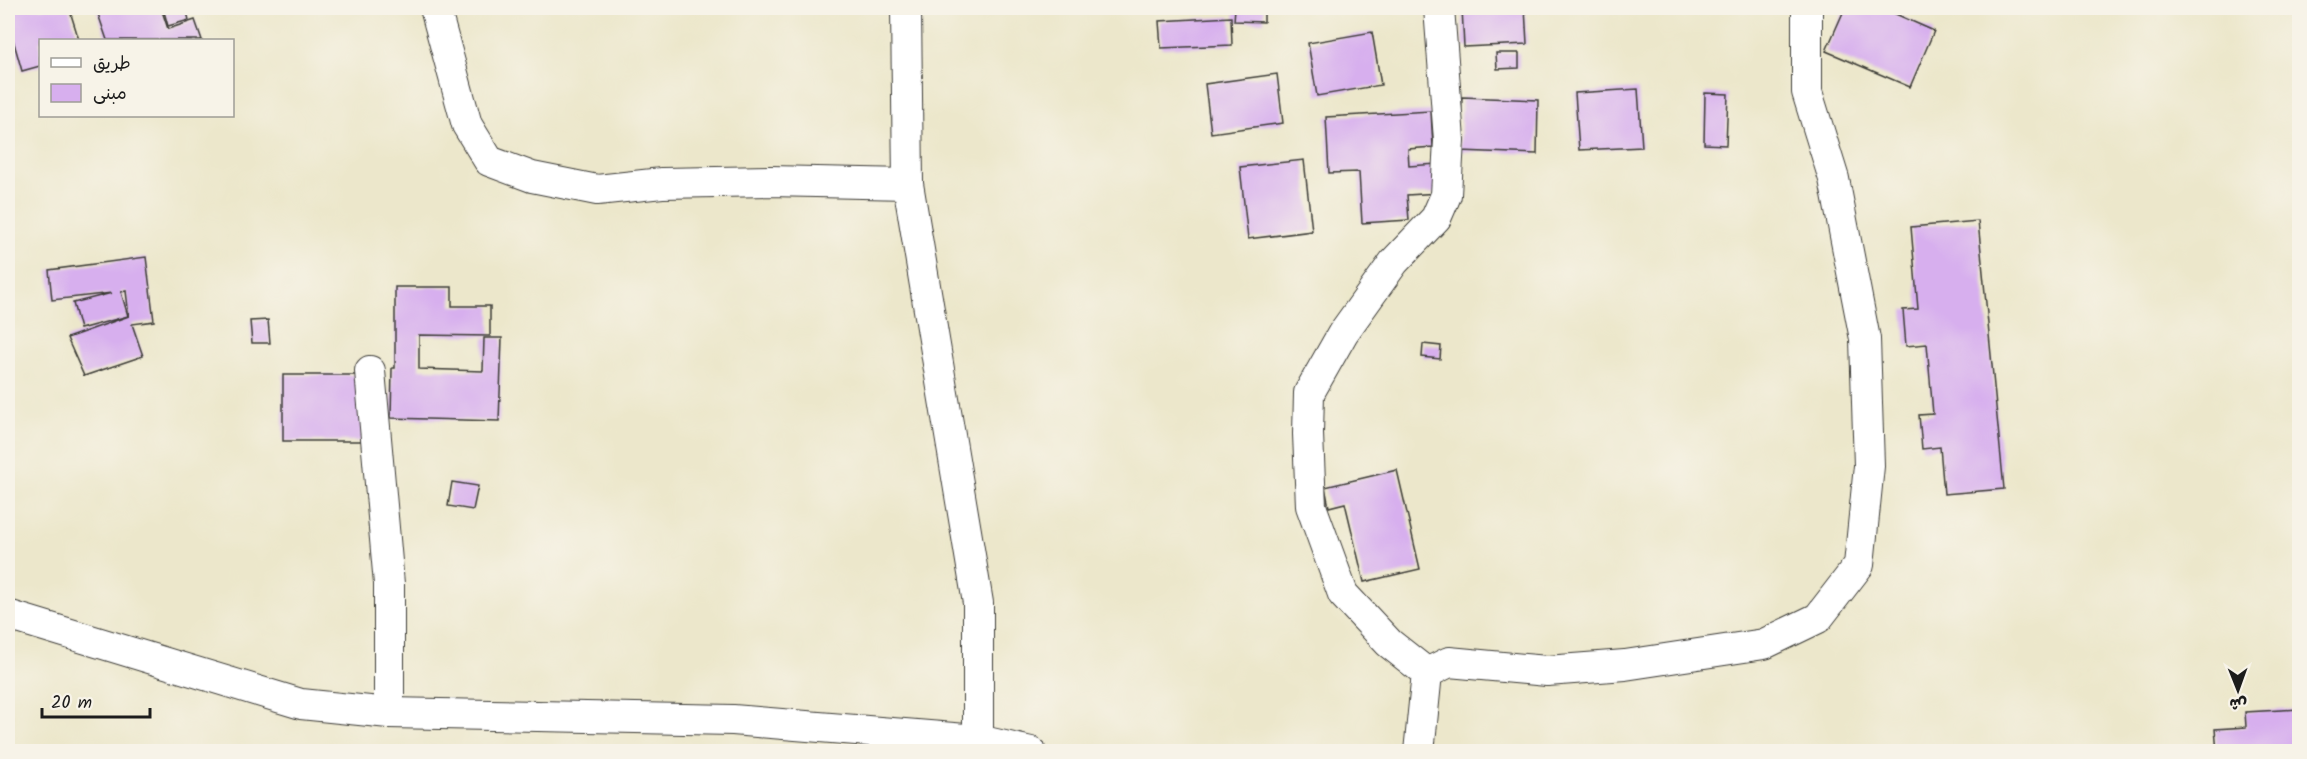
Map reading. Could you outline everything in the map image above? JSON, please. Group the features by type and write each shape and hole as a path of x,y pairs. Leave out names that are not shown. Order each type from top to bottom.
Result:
{"street":[{"path":"435,8 467,125 489,161 532,177 597,190 662,183 770,181 908,184"},
{"path":"906,8 908,184 978,603 978,740"},
{"path":"1427,673 1389,643 1344,594 1311,506 1308,414 1309,393 1343,333 1394,262 1436,218 1446,195 1449,140 1439,8"},
{"path":"1427,673 1449,662 1547,671 1625,666 1764,644 1818,618 1859,565 1869,466 1865,339 1834,180 1807,92 1808,8"},
{"path":"370,371 389,584 389,714"},
{"path":"8,615 301,704 389,714 733,720 978,740 1031,752"},
{"path":"1419,752 1427,673"}],"building":[{"path":"8,8 69,8 79,39 39,39 39,66 22,71 8,22"},
{"path":"96,8 161,8 168,29 195,20 202,39 107,39"},
{"path":"163,8 186,8 189,20 168,26"},
{"path":"1235,8 1264,8 1264,22 1234,21"},
{"path":"1462,8 1525,8 1527,44 1464,47"},
{"path":"1845,8 1882,8 1934,31 1910,87 1826,51"},
{"path":"1231,17 1232,45 1161,48 1159,21"},
{"path":"1372,32 1381,85 1317,96 1308,43"},
{"path":"1496,53 1519,53 1519,68 1497,69"},
{"path":"1277,74 1283,123 1211,133 1205,84"},
{"path":"1638,89 1642,147 1579,150 1575,93"},
{"path":"1705,93 1728,94 1726,145 1704,144"},
{"path":"1462,97 1538,100 1537,154 1460,151"},
{"path":"1431,111 1433,147 1408,149 1409,166 1437,164 1439,193 1407,195 1409,220 1362,223 1359,172 1329,173 1326,117"},
{"path":"1304,160 1312,231 1248,239 1240,167"},
{"path":"1978,221 2004,489 1944,494 1940,447 1922,449 1919,415 1933,414 1927,344 1906,346 1903,310 1918,309 1911,227"},
{"path":"146,257 154,321 132,324 143,356 84,376 67,338 129,316 126,291 121,292 128,316 80,329 73,303 112,293 52,300 49,270"},
{"path":"395,287 452,287 452,306 490,306 490,336 419,335 419,369 483,371 484,338 502,338 499,421 391,418 392,368 395,368"},
{"path":"268,320 270,343 252,343 250,321"},
{"path":"1423,344 1441,346 1440,359 1422,357"},
{"path":"283,375 363,375 363,441 283,441"},
{"path":"1397,470 1420,569 1364,582 1345,503 1329,507 1325,487"},
{"path":"452,482 478,486 473,510 448,506"},
{"path":"2300,709 2300,751 2217,752 2215,729 2246,727 2245,712"}]}
